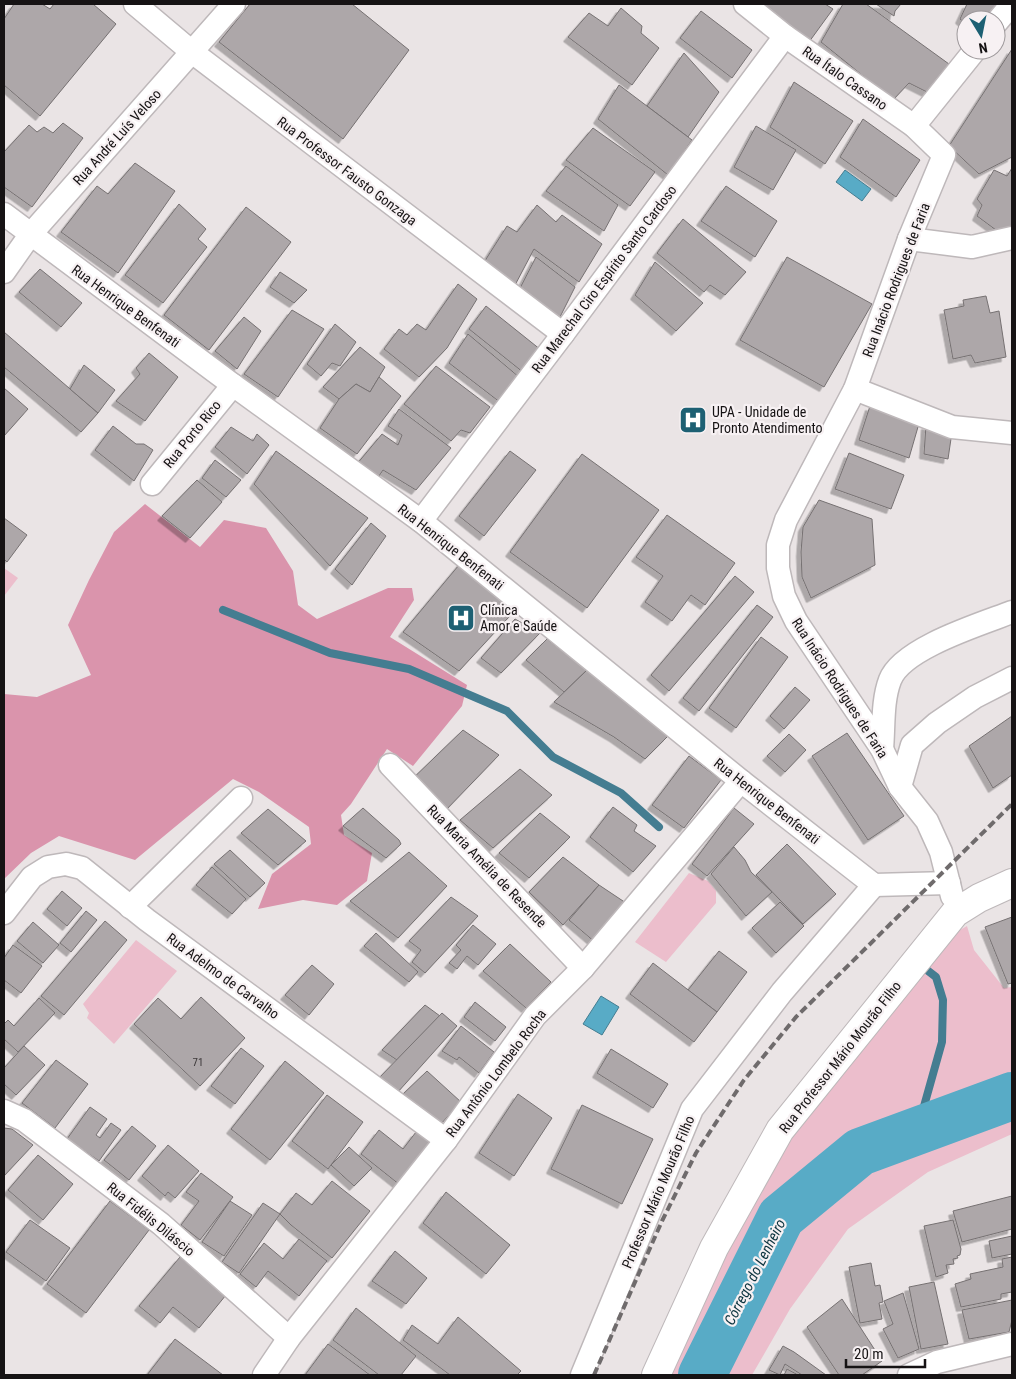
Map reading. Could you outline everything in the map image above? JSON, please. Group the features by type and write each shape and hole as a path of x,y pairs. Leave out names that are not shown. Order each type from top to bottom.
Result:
{"main road":[{"name":"Rua Professor Mário Mourão Filho","path":"656,1375 714,1248 780,1130 955,913 979,898 1012,883"}],"street":[{"name":"Rua Professor Fausto Gonzaga","path":"135,4 192,52 563,334"},
{"name":"Rua André Luís Veloso","path":"4,272 30,235 234,4"},
{"name":"Rua Ítalo Cassano","path":"745,4 785,36 914,126 944,155"},
{"name":"Rua Marechal Ciro Espírito Santo Cardoso","path":"421,521 785,36"},
{"path":"914,126 967,60"},
{"name":"Rua Inácio Rodrigues de Faria","path":"944,155 910,239 855,389 786,520 778,545 778,568 784,596 796,621 882,749 900,787 927,820 941,852 955,913"},
{"name":"Rua Henrique Benfenati","path":"4,214 233,385 421,521 741,781 874,885"},
{"path":"910,239 972,248 1012,238"},
{"name":"Rua Porto Rico","path":"152,484 233,385"},
{"path":"855,389 952,427 1012,433"},
{"path":"882,749 885,699 890,678 899,666 912,655 930,645 1012,612"},
{"path":"900,787 912,745 937,722 975,697 1012,678"},
{"name":"Rua Maria Amélia de Resende","path":"390,765 583,968"},
{"name":"Rua Antônio Lombelo Rocha","path":"264,1375 289,1338 446,1140 535,1016 583,968 741,781"},
{"path":"130,906 240,798"},
{"name":"Rua Adelmo de Carvalho","path":"4,913 32,877 48,867 66,864 82,868 130,906 446,1140"},
{"path":"874,885 949,883"},
{"name":"Professor Mário Mourão Filho","path":"582,1375 692,1110 782,992 874,885"},
{"name":"Rua Fidélis Diláscio","path":"4,1112 24,1120 161,1224 289,1338"},
{"path":"909,1375 937,1362 1012,1344"}],"shaded area":[{"path":"145,504 200,547 224,520 266,528 293,571 298,605 317,619 388,588 412,588 414,600 390,637 467,685 462,706 413,766 387,749 351,804 341,815 344,835 372,853 367,881 337,905 303,900 258,909 272,874 311,844 309,827 259,792 233,779 135,860 59,836 31,853 4,879 4,694 37,697 91,675 68,625 114,532"},
{"path":"4,568 18,578 4,596"},
{"path":"689,873 708,881 716,891 716,903 666,962 635,942"},
{"path":"967,926 974,950 1004,988 1012,987 1012,1134 928,1172 848,1229 790,1309 752,1375 663,1375 785,1137 948,937"},
{"path":"136,940 177,971 114,1044 87,1018 89,1013 83,1004"}],"water":[{"path":"845,170 871,189 862,201 836,182"},
{"path":"601,996 619,1007 602,1035 583,1024"}],"building":[{"path":"14,4 42,4 50,9 54,4 93,4 116,24 40,116 4,85 4,19"},
{"path":"250,4 352,4 409,50 343,139 219,42"},
{"path":"767,4 825,4 833,9 809,42 764,8"},
{"path":"843,4 866,4 949,64 927,92 909,83 893,100 821,42"},
{"path":"876,4 901,4 895,11 894,16"},
{"path":"967,4 1000,4 996,10 964,10"},
{"path":"621,8 642,26 641,33 659,48 632,85 568,37 589,13 608,26"},
{"path":"701,11 752,50 732,78 680,38"},
{"path":"1012,49 1012,157 979,174 949,146"},
{"path":"684,53 719,92 688,137 647,106"},
{"path":"794,82 853,121 825,164 770,127"},
{"path":"619,85 692,140 668,175 598,119"},
{"path":"863,119 920,160 896,197 840,157"},
{"path":"63,123 83,138 32,207 4,187 4,152 29,125 37,132 44,127 53,133"},
{"path":"756,126 796,150 773,190 734,167"},
{"path":"593,128 655,172 630,206 566,160"},
{"path":"135,163 175,191 118,273 61,232 97,186 108,194"},
{"path":"566,166 618,205 604,231 546,191"},
{"path":"1012,168 1012,227 1000,233 977,216 982,205 977,199 994,170 1007,176"},
{"path":"726,186 777,221 755,257 701,221"},
{"path":"179,204 206,229 198,239 207,247 163,303 125,275"},
{"path":"537,205 556,222 562,215 602,244 579,282 534,249 514,287 481,267 507,226 517,232"},
{"path":"246,207 291,242 209,350 164,315"},
{"path":"683,219 746,272 725,295 710,285 704,292 657,253"},
{"path":"536,257 575,287 559,319 518,292"},
{"path":"787,257 872,304 824,387 740,340"},
{"path":"655,262 703,303 676,331 635,295"},
{"path":"40,269 82,303 61,327 19,292"},
{"path":"280,272 307,290 294,303 270,287"},
{"path":"458,284 477,299 447,348 419,377 384,349 399,329 407,335 417,324 426,330"},
{"path":"986,296 990,313 999,311 1006,357 975,363 971,355 953,359 944,310 964,306 963,300"},
{"path":"486,306 541,350 524,373 469,329"},
{"path":"292,310 324,329 278,397 244,374"},
{"path":"244,317 261,331 237,369 215,351"},
{"path":"335,324 356,342 340,366 332,363 321,376 307,364"},
{"path":"4,332 98,413 81,432 4,367"},
{"path":"468,334 519,377 501,403 449,363"},
{"path":"360,347 385,367 370,392 356,384 339,399 323,387"},
{"path":"149,353 178,377 145,421 116,401 140,374 136,368"},
{"path":"84,365 115,390 98,413 70,389"},
{"path":"436,366 490,407 470,433 461,430 451,441 404,404"},
{"path":"379,377 401,396 357,454 320,428 339,399 356,384 370,392"},
{"path":"4,388 28,409 4,436"},
{"path":"870,406 920,420 909,458 859,440"},
{"path":"399,409 451,448 416,490 383,470 377,479 356,465 382,434 398,445 402,435 388,426"},
{"path":"926,425 952,432 948,459 924,454"},
{"path":"113,426 136,444 144,444 153,450 134,481 95,450"},
{"path":"231,427 253,441 257,434 269,445 247,474 215,447"},
{"path":"276,451 368,518 330,566 254,484"},
{"path":"510,451 536,470 484,536 459,516"},
{"path":"849,453 904,475 891,509 835,489"},
{"path":"582,454 659,510 587,608 510,552"},
{"path":"215,460 241,480 226,497 202,478"},
{"path":"197,480 222,502 190,538 162,516"},
{"path":"819,500 872,519 875,565 811,598 802,577 803,527"},
{"path":"667,515 735,563 705,605 691,595 672,621 645,602 663,576 636,557"},
{"path":"4,518 27,535 7,562 4,559"},
{"path":"371,523 386,536 352,585 335,569"},
{"name":"Clínica Amor e Saúde","path":"464,559 520,605 459,671 403,632"},
{"path":"735,576 754,592 669,691 651,675"},
{"path":"757,605 773,617 699,711 683,698"},
{"path":"515,619 540,633 501,673 481,658"},
{"path":"761,637 788,657 736,728 709,708"},
{"path":"547,639 587,670 564,692 526,660"},
{"path":"587,670 668,736 645,759 614,737 554,702"},
{"path":"795,687 810,700 784,729 770,716"},
{"path":"1012,716 1012,775 993,788 969,746"},
{"path":"463,730 499,755 444,812 406,785"},
{"path":"847,733 904,816 868,840 812,756"},
{"path":"789,734 806,750 785,772 767,756"},
{"path":"689,756 721,780 684,828 652,805"},
{"path":"520,769 552,795 493,848 460,820"},
{"path":"613,807 637,825 634,831 656,846 633,872 590,837"},
{"path":"363,808 399,840 401,844 386,858 343,826"},
{"path":"734,808 754,824 707,876 692,864"},
{"path":"268,809 306,841 278,865 241,833"},
{"path":"540,813 570,837 529,878 499,853"},
{"path":"787,844 836,894 803,924 756,875"},
{"path":"734,847 745,860 751,872 772,892 746,916 711,874"},
{"path":"230,850 265,883 250,897 214,864"},
{"path":"409,852 447,886 398,938 350,901"},
{"path":"563,857 599,885 563,925 529,892"},
{"path":"212,867 246,899 232,914 196,885"},
{"path":"599,885 626,903 596,943 569,920"},
{"path":"62,891 82,908 67,926 47,909"},
{"path":"451,897 478,916 425,973 412,962 421,950 409,941"},
{"path":"780,902 804,926 776,953 752,928"},
{"path":"86,911 97,920 71,952 60,943"},
{"path":"1012,917 1012,983 1008,984 985,927"},
{"path":"105,921 127,940 64,1015 41,996"},
{"path":"33,922 59,945 43,963 17,941"},
{"path":"473,925 496,944 478,965 467,956 457,969 449,963 461,950 456,945"},
{"path":"376,933 418,972 409,982 364,946"},
{"path":"510,944 551,982 526,1008 483,971"},
{"path":"13,945 42,966 21,993 4,980 4,958"},
{"path":"719,951 747,972 717,1012 688,990"},
{"path":"653,963 717,1012 694,1042 630,994"},
{"path":"312,965 334,984 309,1015 285,995"},
{"path":"201,997 245,1038 200,1086 134,1024 158,998 181,1019"},
{"path":"39,998 55,1013 18,1052 4,1039 4,1024 8,1020 14,1026"},
{"path":"475,1002 506,1027 495,1041 464,1017"},
{"path":"425,1005 440,1016 397,1060 382,1050"},
{"path":"442,1013 457,1026 397,1093 378,1079"},
{"path":"461,1026 494,1052 479,1073 459,1057 457,1060 442,1051"},
{"path":"24,1046 45,1065 16,1095 4,1084 4,1068"},
{"path":"241,1048 264,1066 235,1104 211,1086"},
{"path":"611,1049 668,1084 653,1108 597,1073"},
{"path":"56,1060 88,1084 55,1128 22,1103"},
{"path":"285,1061 324,1093 270,1160 231,1129"},
{"path":"427,1071 461,1102 440,1125 402,1095"},
{"path":"518,1094 552,1118 514,1176 479,1153"},
{"path":"327,1095 363,1122 328,1169 292,1141"},
{"path":"582,1105 653,1139 622,1204 551,1169"},
{"path":"90,1107 107,1119 96,1135 100,1138 111,1123 121,1130 99,1161 67,1139"},
{"path":"132,1126 156,1146 129,1180 104,1160"},
{"path":"4,1128 12,1129 33,1145 4,1176"},
{"path":"379,1130 403,1149 416,1132 437,1148 405,1189 361,1154"},
{"path":"168,1145 199,1171 175,1198 168,1192 165,1196 142,1176"},
{"path":"349,1147 372,1168 354,1186 331,1165"},
{"path":"38,1155 73,1184 43,1220 8,1190"},
{"path":"201,1173 233,1197 200,1240 181,1225 199,1201 186,1192"},
{"path":"332,1181 370,1211 332,1258 280,1214 296,1193 312,1205"},
{"path":"446,1192 510,1245 486,1274 423,1223"},
{"path":"1012,1196 1012,1229 962,1242 953,1211"},
{"path":"110,1201 149,1230 86,1313 47,1284"},
{"path":"230,1201 252,1215 224,1256 202,1242"},
{"path":"263,1203 280,1214 239,1273 222,1262"},
{"path":"30,1220 70,1248 46,1281 6,1252"},
{"path":"953,1220 961,1249 960,1255 957,1256 958,1258 953,1259 954,1264 946,1265 948,1273 936,1277 924,1226"},
{"path":"1012,1236 1012,1254 992,1258 989,1241"},
{"path":"299,1239 327,1261 299,1296 268,1271 256,1287 240,1274 264,1243 283,1259"},
{"path":"395,1251 427,1278 406,1304 372,1281"},
{"path":"180,1257 226,1295 199,1328 173,1307 160,1323 139,1306"},
{"path":"1012,1257 1012,1292 1001,1294 1001,1299 961,1307 955,1284 971,1279 970,1274 1003,1267 1002,1259"},
{"path":"871,1263 875,1286 880,1285 883,1302 879,1303 882,1319 860,1323 849,1267"},
{"path":"934,1282 948,1344 921,1349 909,1287"},
{"path":"903,1293 919,1349 898,1358 883,1329 893,1324 884,1301"},
{"path":"842,1299 882,1361 862,1375 839,1375 807,1327"},
{"path":"1012,1300 1012,1320 1009,1332 969,1339 962,1310"},
{"path":"356,1308 416,1356 401,1375 379,1375 333,1340"},
{"path":"458,1317 521,1371 517,1375 450,1375 403,1340 412,1325 438,1344"},
{"path":"175,1339 223,1375 147,1375"},
{"path":"328,1344 370,1375 305,1375"},
{"path":"783,1346 826,1375 802,1375 785,1364 780,1375 769,1370"},
{"path":"787,1369 798,1375 784,1375"}],"waterway":[{"path":"223,610 330,653 409,669 507,711 553,757 621,793 659,827"},
{"path":"917,1131 942,1042 943,1000 936,977 923,967"},
{"name":"Córrego do Lenheiro","path":"702,1375 781,1217 860,1152 1012,1096"}],"railway":[{"path":"594,1375 662,1221 696,1153 744,1080 796,1017 1012,804"}],"place":[{"name":"UPA - Unidade de Pronto Atendimento","path":"693,420"},
{"name":"Clínica Amor e Saúde","path":"461,618"}]}
